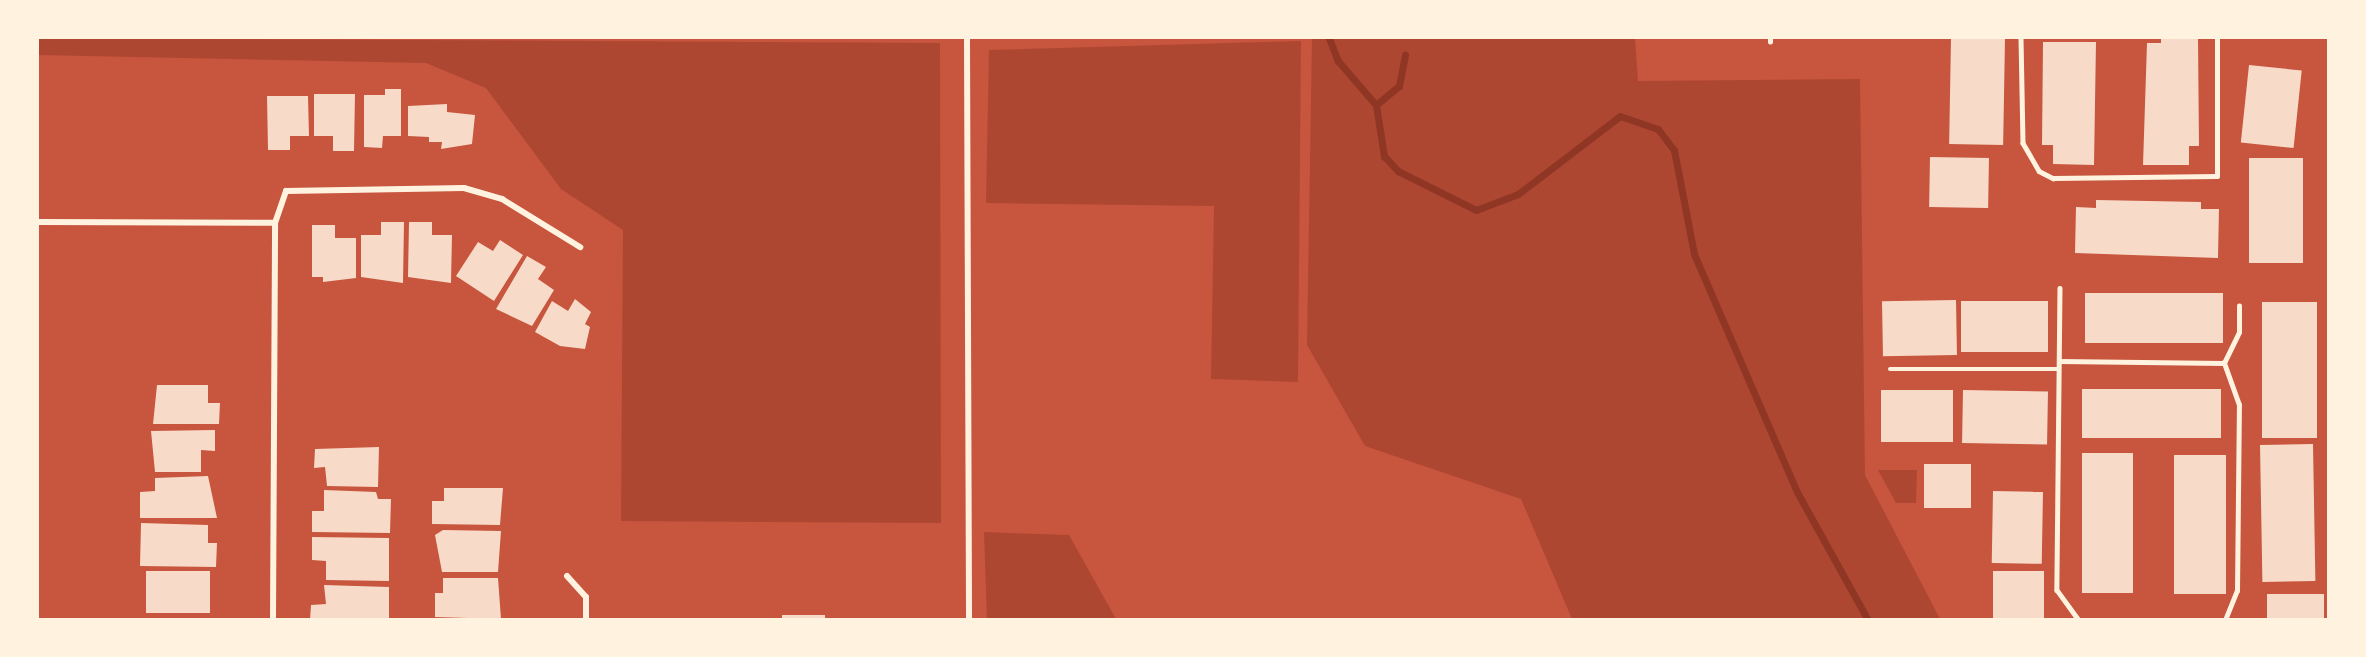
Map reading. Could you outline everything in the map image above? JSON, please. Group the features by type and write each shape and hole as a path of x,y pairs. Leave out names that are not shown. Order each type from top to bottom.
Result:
{"street":[{"path":"967,38 969,620"},
{"path":"273,620 275,223 285,191 464,188 502,199 580,247"},
{"path":"38,222 275,223"},
{"path":"567,576 586,597 586,620"}],"lane":[{"path":"2021,38 2023,143 2039,171 2053,178 2217,176 2217,38"},
{"path":"2060,288 2056,590 2079,620"},
{"path":"2225,620 2237,591 2239,405 2224,363 2239,332 2239,306"},
{"path":"2059,361 2224,363"},
{"path":"1890,369 2059,369"}],"shaded area":[{"path":"38,38 940,43 941,523 621,521 623,230 561,189 486,88 426,63 38,55"},
{"path":"1312,38 1635,38 1638,81 1860,79 1865,475 1940,619 1572,619 1521,499 1365,446 1307,345"},
{"path":"1301,41 1298,382 1211,379 1214,206 986,203 989,50"},
{"path":"1878,470 1917,470 1916,503 1896,503"},
{"path":"984,532 1069,535 1116,619 987,619"}],"building":[{"path":"1951,38 2005,39 2003,145 1949,144"},
{"path":"2161,38 2198,38 2199,146 2189,146 2189,165 2143,165 2147,43 2161,43"},
{"path":"2043,42 2096,42 2094,165 2053,164 2053,145 2042,145"},
{"path":"2249,65 2302,71 2294,148 2241,143"},
{"path":"385,89 401,89 401,136 383,136 382,148 364,147 364,95 385,95"},
{"path":"314,94 355,94 354,151 333,151 333,136 314,136"},
{"path":"267,96 308,96 309,136 290,136 290,150 268,150"},
{"path":"447,104 447,112 475,115 472,144 441,149 442,142 429,142 429,137 408,136 408,106"},
{"path":"1930,157 1989,158 1988,208 1929,207"},
{"path":"2249,158 2303,158 2303,263 2249,263"},
{"path":"2096,200 2201,202 2201,209 2219,209 2218,258 2075,253 2076,207 2096,208"},
{"path":"381,222 404,222 403,283 361,277 361,235 381,235"},
{"path":"409,222 432,222 432,235 452,235 451,283 408,277"},
{"path":"312,225 335,225 335,238 356,238 356,278 323,282 323,277 312,277"},
{"path":"500,240 523,255 494,301 456,276 478,242 493,251"},
{"path":"527,256 546,267 538,279 554,290 532,326 496,309"},
{"path":"2085,293 2223,293 2223,343 2085,343"},
{"path":"575,299 591,312 585,324 590,327 585,349 560,346 535,332 552,301 568,311"},
{"path":"1956,300 1957,355 1883,356 1882,301"},
{"path":"1961,301 2048,301 2048,352 1961,352"},
{"path":"2262,302 2317,302 2317,438 2262,438"},
{"path":"157,385 208,385 208,403 220,403 219,424 153,424"},
{"path":"2082,389 2221,389 2221,438 2082,438"},
{"path":"1881,390 1953,390 1953,442 1881,442"},
{"path":"1963,390 2048,391 2047,444 1962,443"},
{"path":"215,430 215,451 201,450 201,472 155,472 151,431"},
{"path":"2313,444 2315,581 2262,582 2260,445"},
{"path":"379,447 378,487 327,486 325,467 314,468 315,449"},
{"path":"2082,453 2133,453 2133,593 2082,593"},
{"path":"2174,455 2226,455 2226,594 2174,594"},
{"path":"1924,464 1971,464 1971,508 1924,508"},
{"path":"208,476 217,518 140,518 140,492 155,491 155,478"},
{"path":"444,488 503,488 500,525 432,524 432,501 444,501"},
{"path":"324,490 376,492 378,499 391,499 390,533 312,532 312,511 324,511"},
{"path":"1993,491 2043,492 2042,564 1992,563"},
{"path":"141,523 208,525 208,543 217,543 216,567 140,566"},
{"path":"443,530 501,531 498,572 442,572 435,535"},
{"path":"312,537 389,538 389,581 326,580 326,561 312,560"},
{"path":"146,571 210,571 210,613 146,613"},
{"path":"1993,571 2044,571 2044,620 1993,620"},
{"path":"443,578 498,578 501,619 435,617 435,593 443,593"},
{"path":"324,585 389,587 389,620 310,620 311,605 326,604"},
{"path":"2267,594 2324,594 2324,620 2267,620"},
{"path":"782,615 825,615 825,620 782,620"}],"waterway":[{"path":"1329,38 1338,61 1376,105 1384,156 1398,171 1476,210 1518,194 1620,116 1658,129 1674,150 1694,254 1797,492 1868,620"},
{"path":"1376,105 1399,86 1405,55"}]}
